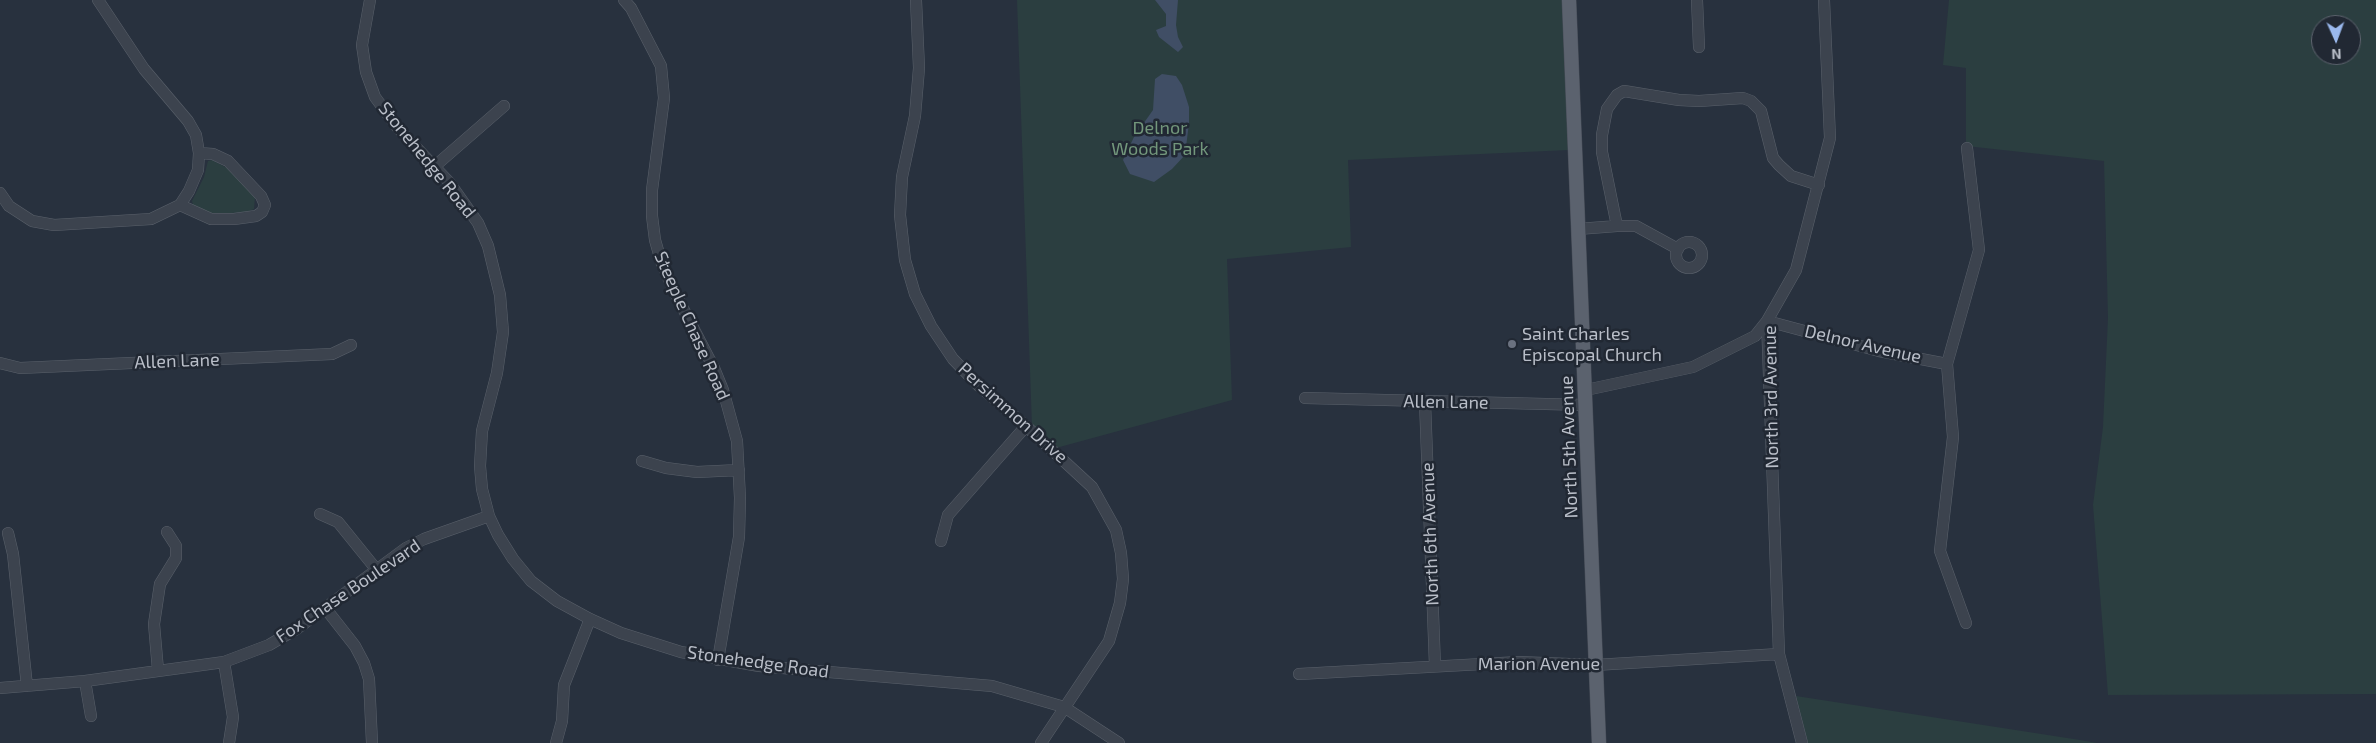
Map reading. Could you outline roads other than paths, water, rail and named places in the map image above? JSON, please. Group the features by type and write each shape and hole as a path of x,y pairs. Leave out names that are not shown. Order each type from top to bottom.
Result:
{"main road":[{"name":"North 5th Avenue","path":"1569,0 1599,743"}],"street":[{"path":"0,193 10,206 32,222 54,225 151,219 180,205 198,170 199,153 196,135 188,121 144,69 98,0"},
{"name":"Stonehedge Road","path":"369,0 362,45 369,82 384,112 449,182 478,224 488,246 500,295 503,332 501,351 480,447 482,489 489,516 513,559 531,581 557,601 590,618 647,642 718,660 759,666 992,686 1064,707 1119,743"},
{"name":"Steeple Chase Road","path":"624,0 631,8 661,66 664,98 652,190 652,216 655,240 661,261 723,390 736,441 739,470 739,537 718,660"},
{"name":"Persimmon Drive","path":"916,0 919,68 915,116 902,177 900,215 904,260 915,294 931,326 953,359 979,386 1092,487 1116,530 1121,553 1123,579 1115,624 1108,641 1040,743"},
{"path":"1697,0 1699,47"},
{"name":"North 3rd Avenue","path":"1802,743 1779,654 1767,321 1794,275 1830,138 1824,0"},
{"path":"1617,226 1602,152 1602,135 1607,109 1617,95 1624,92 1679,100 1699,101 1743,98 1751,101 1761,111 1773,158 1791,176 1819,185"},
{"path":"435,166 504,106"},
{"path":"1966,623 1940,551 1954,437 1947,364 1979,250 1967,148"},
{"path":"180,205 211,219 234,219 256,216 262,212 264,205 261,196 228,161 213,154 199,153"},
{"path":"1578,229 1636,226 1678,249"},
{"path":"1586,390 1693,367 1755,336 1767,321"},
{"name":"Delnor Avenue","path":"1767,321 1879,351 1947,364"},
{"name":"Allen Lane","path":"0,363 20,368 332,354 352,345"},
{"name":"Allen Lane","path":"1306,398 1586,405"},
{"name":"North 6th Avenue","path":"1425,402 1435,666"},
{"path":"941,542 948,515 1026,426"},
{"path":"642,461 666,468 697,472 739,470"},
{"path":"320,514 338,522 376,569"},
{"name":"Fox Chase Boulevard","path":"0,688 85,681 224,662 269,645 326,609 376,569 424,538 489,516"},
{"path":"158,670 155,616 160,584 176,558 176,546 166,532"},
{"path":"8,533 13,554 27,686"},
{"path":"326,609 355,646 364,664 369,679 372,743"},
{"path":"556,743 562,721 564,685 590,618"},
{"name":"Marion Avenue","path":"1299,674 1519,662 1595,665 1779,654"},
{"path":"224,662 233,717 229,743"},
{"path":"85,681 91,716"}],"water":[{"path":"1155,0 1178,0 1176,25 1178,37 1183,47 1178,52 1159,37 1156,30 1166,26 1166,14"},
{"path":"1162,74 1176,76 1182,85 1189,107 1189,123 1185,155 1172,169 1154,182 1130,174 1123,160 1134,137 1153,110 1155,79"}],"place":[{"name":"Saint Charles Episcopal Church","path":"1512,344"}],"park label":[{"name":"Delnor Woods Park","path":"1160,138"}]}
